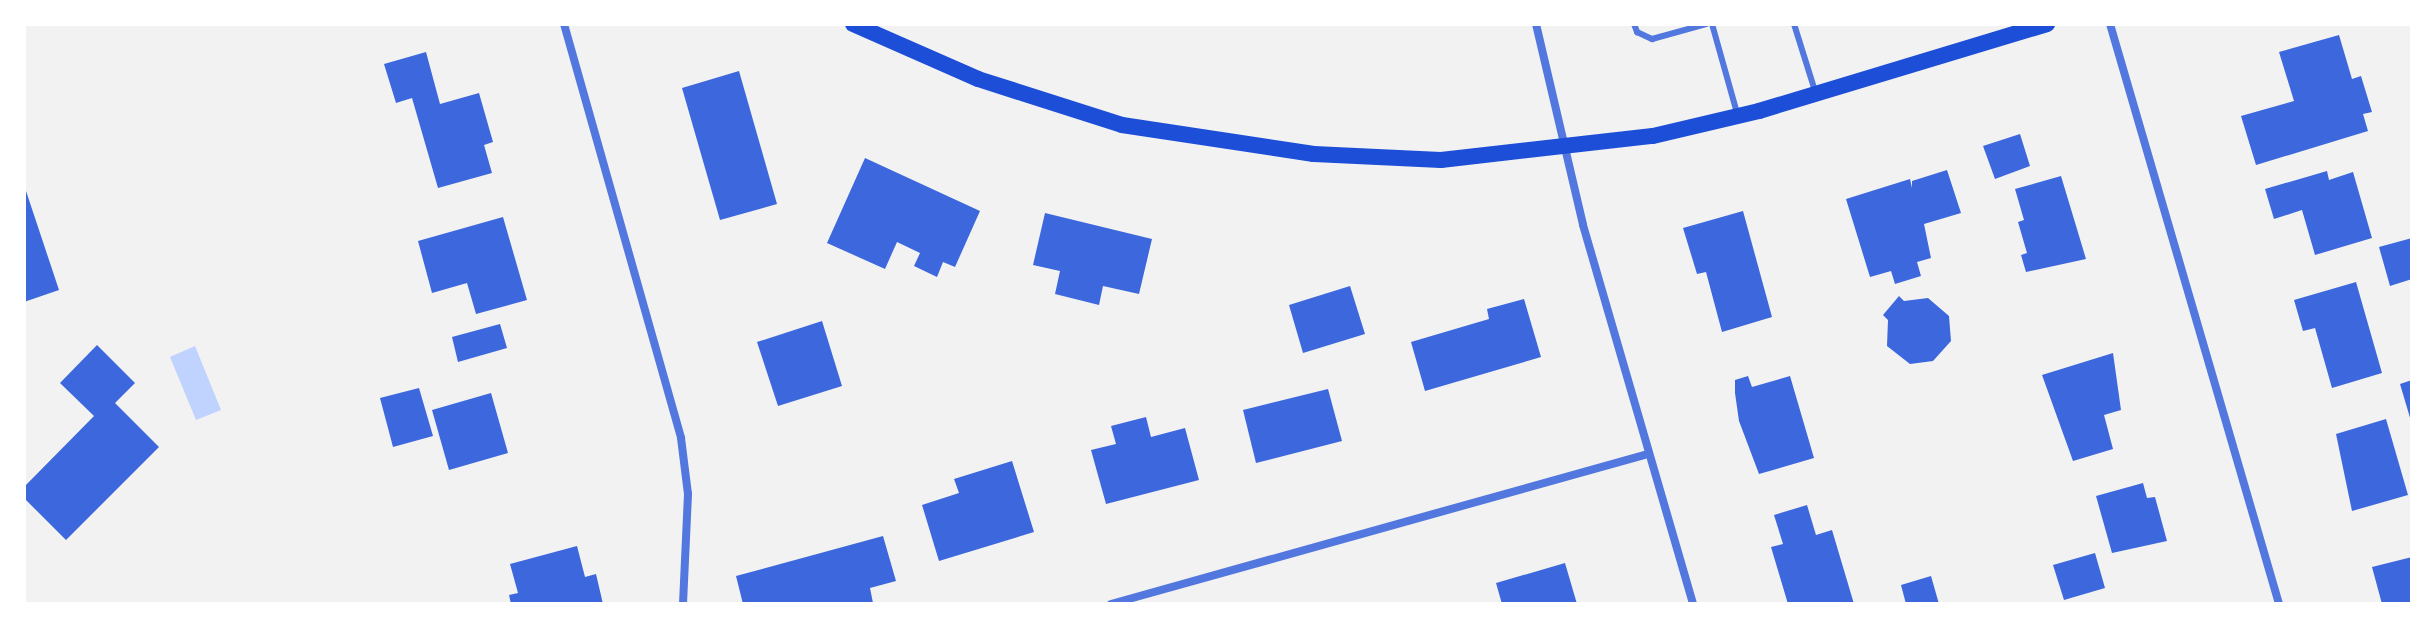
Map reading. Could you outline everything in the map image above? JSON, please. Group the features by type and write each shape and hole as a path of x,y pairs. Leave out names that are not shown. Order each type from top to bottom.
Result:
{"main road":[{"path":"853,24 978,79 1122,125 1213,142 1375,159 1441,160 1653,136 1816,94 2047,24"}],"street":[{"path":"564,24 681,438 688,494 683,604"},
{"path":"1536,24 1648,454 1693,604"},
{"path":"2110,24 2279,604"},
{"path":"1111,604 1386,531 1648,454"}],"lane":[{"path":"1634,24 1652,39 1709,24 1738,116"},
{"path":"1794,24 1816,94"}],"water":[{"path":"195,346 221,410 196,420 170,357"}],"building":[{"path":"2339,35 2352,79 2361,76 2372,112 2363,114 2368,131 2256,165 2241,116 2294,101 2279,52"},
{"path":"426,52 440,104 479,93 493,142 484,145 492,173 438,188 412,98 396,103 384,64"},
{"path":"739,71 777,204 720,220 682,88"},
{"path":"2020,134 2030,166 1995,179 1983,146"},
{"path":"865,158 980,211 955,267 943,262 937,277 914,266 920,253 897,242 885,269 827,243"},
{"path":"1947,170 1961,213 1924,224 1931,258 1917,262 1921,276 1895,284 1891,271 1870,277 1846,199 1910,179 1912,188 1912,181"},
{"path":"2327,171 2329,180 2353,172 2372,238 2315,255 2302,210 2274,219 2265,189"},
{"path":"2061,176 2086,259 2026,272 2021,255 2027,253 2018,222 2024,220 2015,189"},
{"path":"24,185 59,290 24,302"},
{"path":"1743,211 1772,317 1722,332 1706,272 1697,274 1683,228"},
{"path":"1045,213 1152,239 1139,294 1103,286 1099,305 1055,294 1060,271 1033,265"},
{"path":"503,217 527,300 476,314 467,283 432,293 418,241"},
{"path":"2412,238 2412,279 2390,286 2379,247"},
{"path":"2356,282 2382,373 2332,388 2315,328 2303,331 2294,300"},
{"path":"1350,286 1365,334 1303,353 1289,305"},
{"path":"1899,296 1904,301 1928,298 1949,316 1951,341 1933,361 1910,364 1887,346 1888,320 1883,315"},
{"path":"1524,299 1541,357 1425,391 1411,342 1489,319 1487,309"},
{"path":"822,321 842,386 778,406 757,342"},
{"path":"500,324 507,348 458,362 452,337"},
{"path":"97,345 135,383 115,403 159,447 66,540 24,498 24,487 94,416 60,383"},
{"path":"2113,353 2121,410 2104,415 2113,449 2073,461 2042,375"},
{"path":"1748,376 1752,387 1790,376 1814,458 1759,474 1739,421 1735,393 1735,380"},
{"path":"2412,380 2412,421 2411,421 2400,384"},
{"path":"419,388 433,436 393,447 380,398"},
{"path":"1328,389 1342,441 1256,463 1243,410"},
{"path":"491,393 508,453 449,470 432,410"},
{"path":"1146,417 1151,437 1185,428 1199,480 1106,504 1091,450 1116,444 1111,426"},
{"path":"2386,419 2408,495 2352,511 2336,434"},
{"path":"1012,461 1034,532 939,561 922,505 959,493 954,479"},
{"path":"2143,483 2147,498 2155,497 2167,541 2112,553 2096,496"},
{"path":"1807,505 1816,535 1832,530 1854,604 1788,604 1771,547 1783,544 1774,515"},
{"path":"883,536 896,581 870,588 873,603 743,604 736,576"},
{"path":"577,546 585,577 596,574 603,604 511,604 509,595 518,593 510,564"},
{"path":"2095,553 2105,588 2064,600 2053,565"},
{"path":"2412,557 2412,604 2382,604 2372,567"},
{"path":"1565,563 1577,604 1502,604 1496,583"},
{"path":"1931,576 1939,604 1906,604 1901,585"}]}
